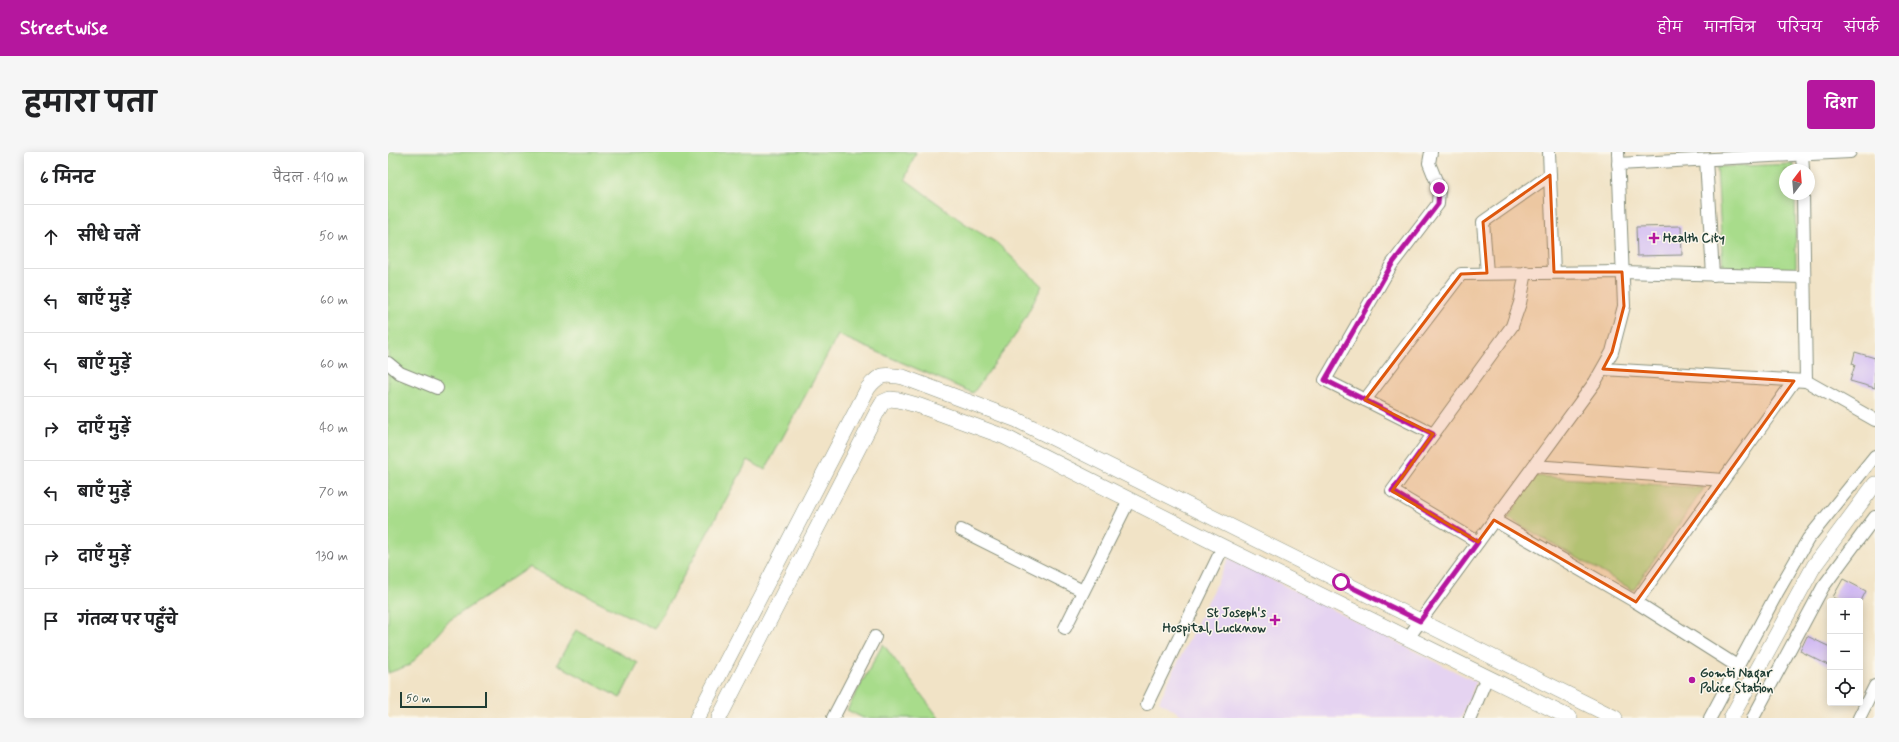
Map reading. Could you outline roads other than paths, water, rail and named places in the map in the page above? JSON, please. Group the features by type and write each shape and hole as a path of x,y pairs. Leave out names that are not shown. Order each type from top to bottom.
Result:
{"street":[{"path":"1431,152 1429,163 1439,188 1438,204 1392,264 1325,380 1433,434"},
{"path":"1549,152 1554,272"},
{"path":"1408,638 1595,382 1612,352 1624,306 1618,152"},
{"path":"1618,164 1850,152"},
{"path":"1802,155 1803,164"},
{"path":"1706,160 1713,275"},
{"path":"1487,273 1483,222 1550,175"},
{"path":"1636,602 1723,480 1800,381 1804,277 1803,200"},
{"path":"1478,542 1392,491 1512,326 1520,303 1526,272"},
{"path":"1365,400 1461,274 1622,272 1804,277"},
{"path":"388,363 400,373 437,388"},
{"path":"1602,369 1800,381 1875,420"},
{"path":"697,718 868,388 875,378 885,374 903,377 1017,420 1615,718"},
{"path":"719,718 883,402 890,399 920,406 1006,437 1223,547 1570,718"},
{"path":"1710,718 1808,539 1875,456"},
{"path":"1534,466 1723,480"},
{"path":"1731,718 1814,566 1875,484"},
{"path":"1065,628 1129,500"},
{"path":"1753,718 1823,587 1875,517"},
{"path":"1494,520 1636,602 1738,666"},
{"path":"961,530 1083,592"},
{"path":"1147,704 1223,547"},
{"path":"836,717 875,637"},
{"path":"1470,718 1486,677"},
{"path":"1859,718 1875,686"}],"place":[{"name":"Health City","path":"1654,238"},
{"name":"St Joseph's Hospital, Lucknow","path":"1275,620"},
{"name":"Gomti Nagar Police Station","path":"1692,680"}]}
